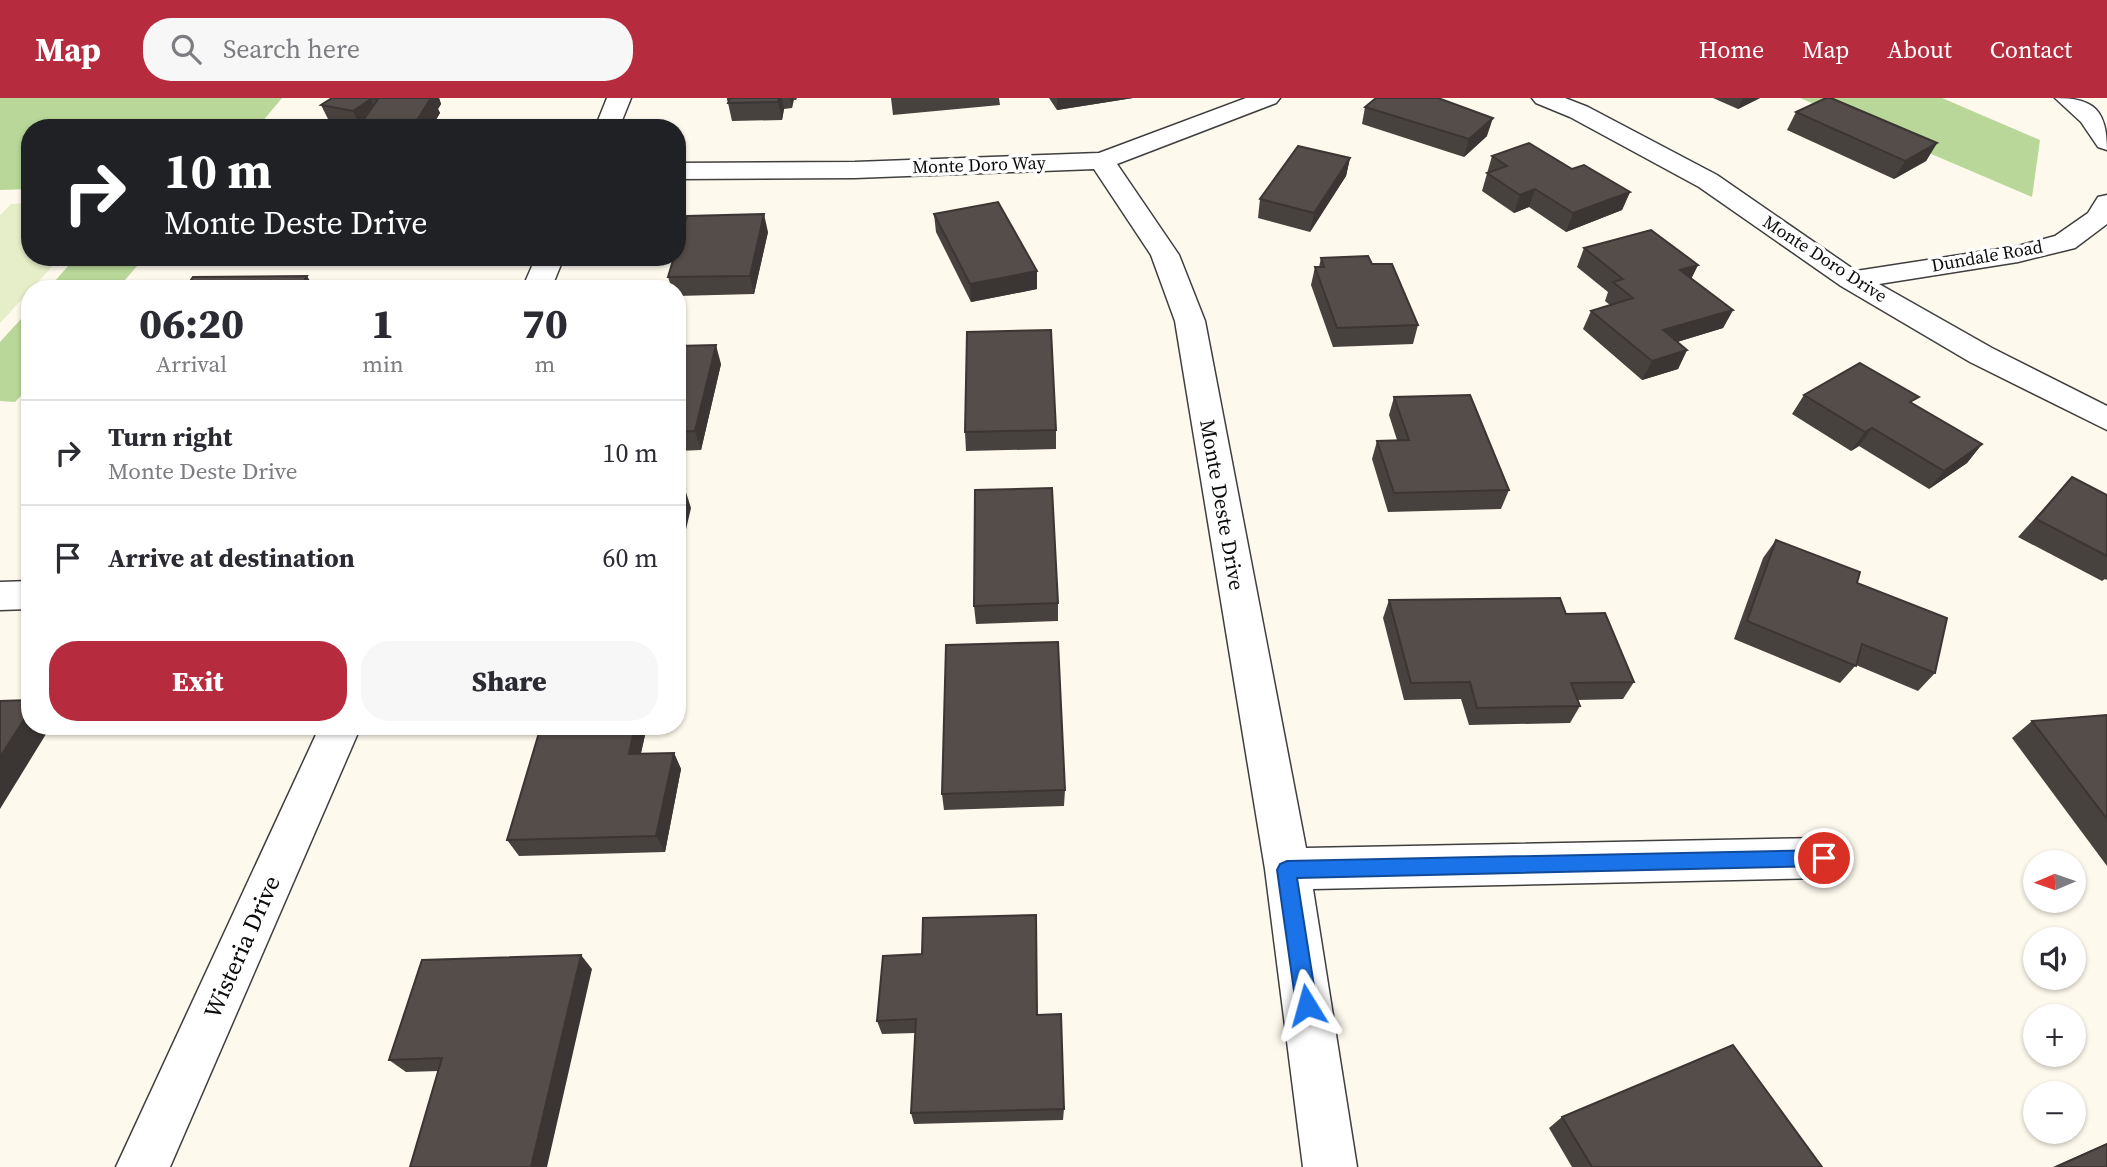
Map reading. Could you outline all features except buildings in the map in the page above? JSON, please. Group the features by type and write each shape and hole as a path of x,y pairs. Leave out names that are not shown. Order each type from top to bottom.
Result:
{"street":[{"path":"611,119 620,98"},
{"name":"Monte Doro Way","path":"686,171 855,170 1102,161 1268,98"},
{"name":"Monte Doro Drive","path":"1545,98 1579,112 1708,181 1851,280 1980,355 2107,419"},
{"path":"2067,98 2090,117 2107,142"},
{"name":"Monte Deste Drive","path":"1102,161 1165,256 1190,321 1287,870 1330,1167"},
{"name":"Dundale Road","path":"1851,280 2018,254 2064,242 2098,218 2107,203"},
{"path":"0,596 21,595"},
{"name":"Wisteria Drive","path":"142,1167 337,735"},
{"path":"1287,870 1824,858"}],"green space":[{"path":"0,98 282,98 264,119 21,119 21,189 0,190"},
{"path":"1800,98 1942,98 2040,140 2032,197"},
{"path":"21,203 21,266 53,266 40,280 21,280 21,300 0,323 0,215 11,204"},
{"path":"68,266 137,266 125,280 56,280"},
{"path":"21,319 21,396 15,402 0,401 0,342"}],"route":[{"path":"1307,1005 1287,870 1824,858"}]}
